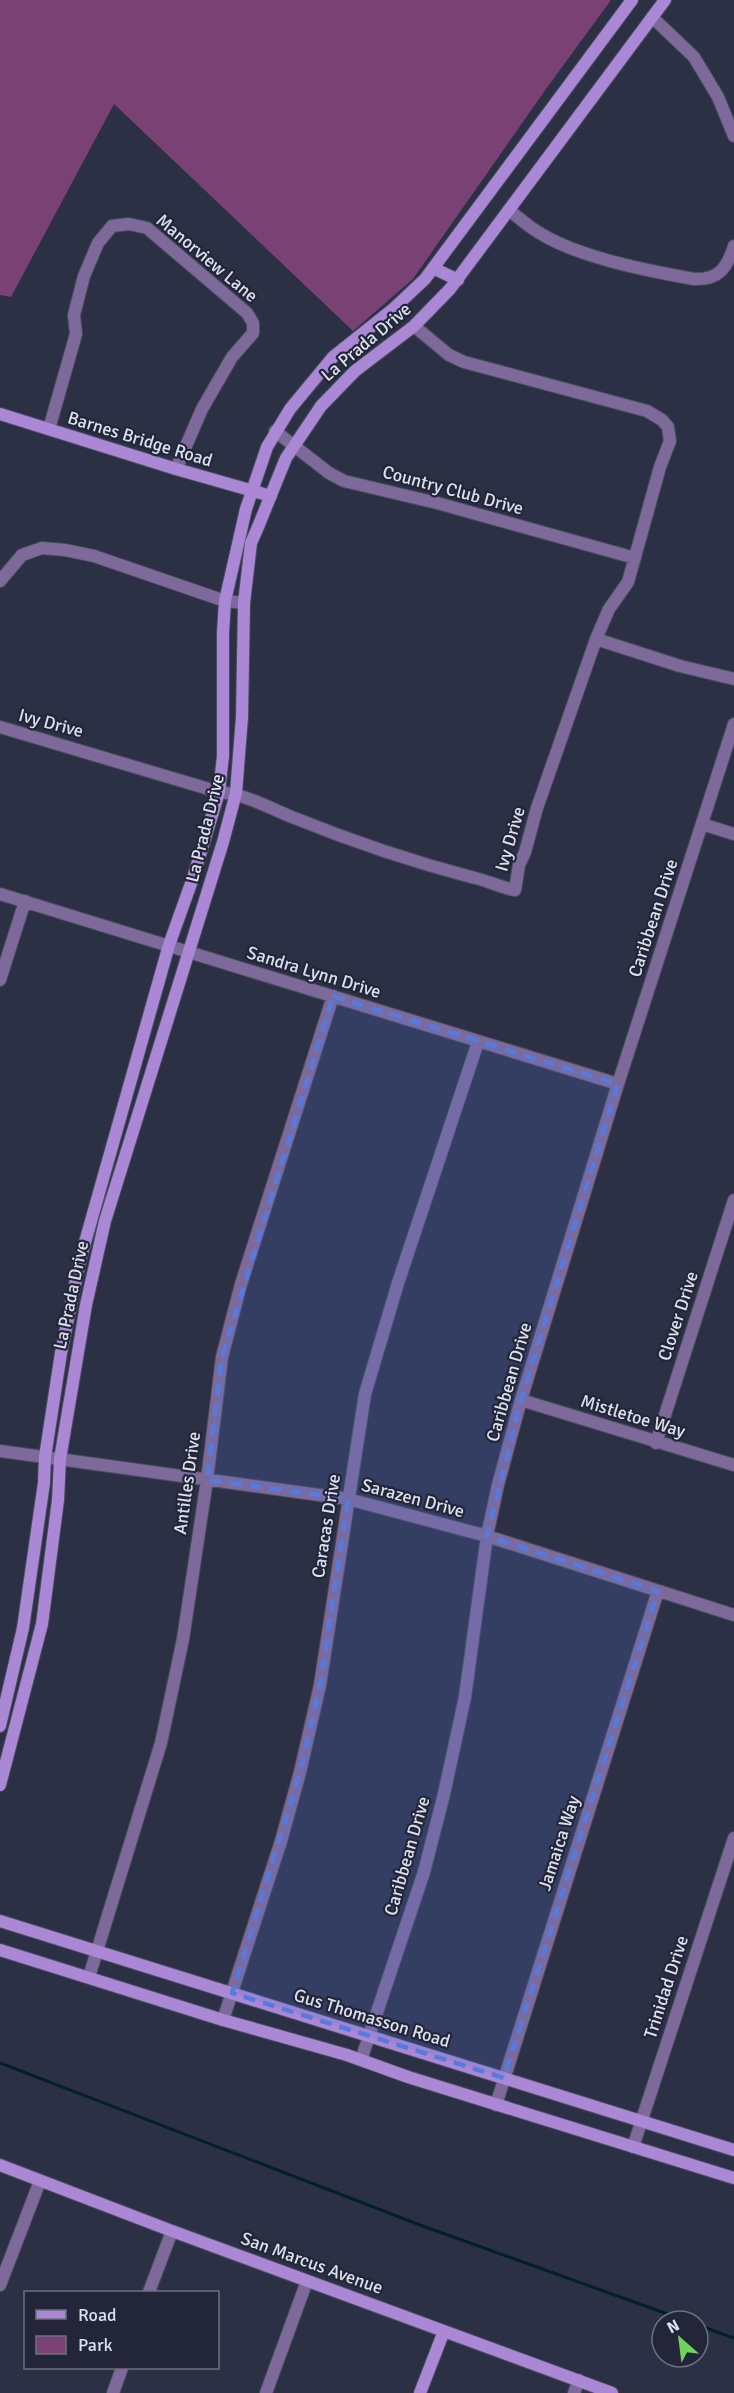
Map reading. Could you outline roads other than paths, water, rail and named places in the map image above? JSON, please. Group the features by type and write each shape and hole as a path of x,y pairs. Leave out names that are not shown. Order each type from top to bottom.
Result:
{"main road":[{"name":"La Prada Drive","path":"0,1726 23,1628 44,1483 45,1456 61,1353 80,1260 169,945 193,878 219,792 223,756 225,601 252,490 275,431 290,409 333,357 403,302 433,268 632,0"},
{"name":"La Prada Drive","path":"0,1785 2,1770 42,1624 58,1500 60,1460 86,1305 105,1221 236,793 242,717 244,603 251,543 294,445 321,406 346,380 414,326 458,279 665,0"},
{"path":"433,268 458,279"},
{"name":"Barnes Bridge Road","path":"0,414 271,496"},
{"path":"224,714 242,717"},
{"name":"Gus Thomasson Road","path":"0,1921 734,2150"},
{"path":"0,1950 223,2020 361,2060 496,2105 734,2178"},
{"name":"San Marcus Avenue","path":"0,2165 171,2231 612,2393"},
{"path":"420,2393 444,2331"}],"street":[{"path":"652,17 694,57 718,97 734,136"},
{"path":"510,210 540,234 567,247 634,266 694,279 707,279 716,275 730,259 734,246"},
{"name":"Manorview Lane","path":"49,429 76,334 74,315 84,276 98,243 112,226 129,224 147,228 247,313 253,323 253,333 232,357 202,409 176,469"},
{"name":"Ivy Drive","path":"0,727 219,792 236,793 293,818 436,868 514,890 519,865 525,852 537,808 596,639 609,609 628,582 660,467 670,441 668,427 662,420 647,411 464,362 449,355 414,326"},
{"name":"Country Club Drive","path":"275,431 328,473 344,481 437,503 635,558"},
{"path":"0,581 22,555 42,548 65,550 94,556 225,601 244,603"},
{"path":"596,639 676,665 734,679"},
{"name":"Caribbean Drive","path":"361,2060 424,1872 444,1794 465,1697 488,1536 498,1485 521,1400 618,1083 734,724"},
{"path":"702,824 734,834"},
{"name":"Sandra Lynn Drive","path":"0,894 618,1083"},
{"path":"0,980 25,901"},
{"name":"Antilles Drive","path":"89,1977 160,1743 183,1639 225,1347 241,1284 333,996"},
{"name":"Caracas Drive","path":"223,2020 281,1841 320,1685 365,1394 398,1283 478,1042"},
{"name":"Clover Drive","path":"656,1443 734,1200"},
{"name":"Mistletoe Way","path":"521,1400 734,1466"},
{"name":"Sarazen Drive","path":"0,1451 348,1499 488,1536 734,1616"},
{"name":"Jamaica Way","path":"496,2105 658,1591"},
{"name":"Trinidad Drive","path":"633,2147 734,1838"},
{"path":"0,2285 40,2181"},
{"path":"149,2291 171,2231"},
{"path":"266,2393 307,2281"},
{"path":"113,2393 121,2369"},
{"path":"574,2393 579,2380"}],"waterway":[{"path":"0,2063 420,2225 654,2309"},
{"path":"710,2329 734,2338"}]}
